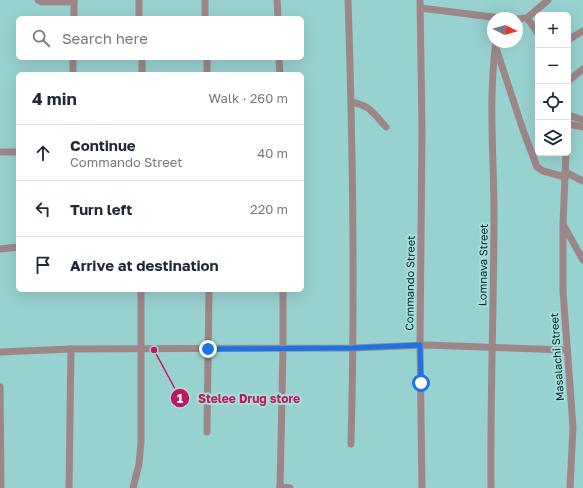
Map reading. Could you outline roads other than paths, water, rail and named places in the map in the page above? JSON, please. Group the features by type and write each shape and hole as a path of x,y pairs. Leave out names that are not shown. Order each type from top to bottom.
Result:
{"street":[{"path":"38,0 42,2 74,1 74,16"},
{"path":"139,0 139,16"},
{"path":"205,0 205,16"},
{"path":"277,0 278,16"},
{"path":"348,0 351,102 353,348 351,444"},
{"name":"Commando Street","path":"420,0 422,222 420,345 422,488"},
{"path":"523,19 527,18 548,0"},
{"path":"421,8 487,16"},
{"path":"527,18 535,28"},
{"path":"571,38 583,30"},
{"name":"Lomnava Street","path":"491,488 494,216 492,91 495,48"},
{"path":"497,48 523,130 537,167 543,172 565,175 583,181"},
{"path":"73,60 73,72"},
{"path":"142,60 142,72"},
{"path":"207,60 207,72"},
{"path":"279,60 280,72"},
{"path":"571,79 583,69"},
{"path":"351,102 367,107 386,127"},
{"path":"571,116 583,120"},
{"path":"571,125 583,127"},
{"path":"0,152 16,152"},
{"name":"Masalachi Street","path":"566,156 563,224 563,290 573,427 570,488"},
{"path":"563,224 583,260"},
{"path":"0,249 16,248"},
{"path":"134,488 139,464 141,442 141,292"},
{"path":"207,432 209,292"},
{"path":"283,292 280,487 290,488"},
{"path":"0,352 141,348 353,348 420,345 567,350"},
{"path":"69,488 71,349"},
{"path":"0,387 1,488"}],"place":[{"name":"Stelee Drug store","path":"154,350"}]}
